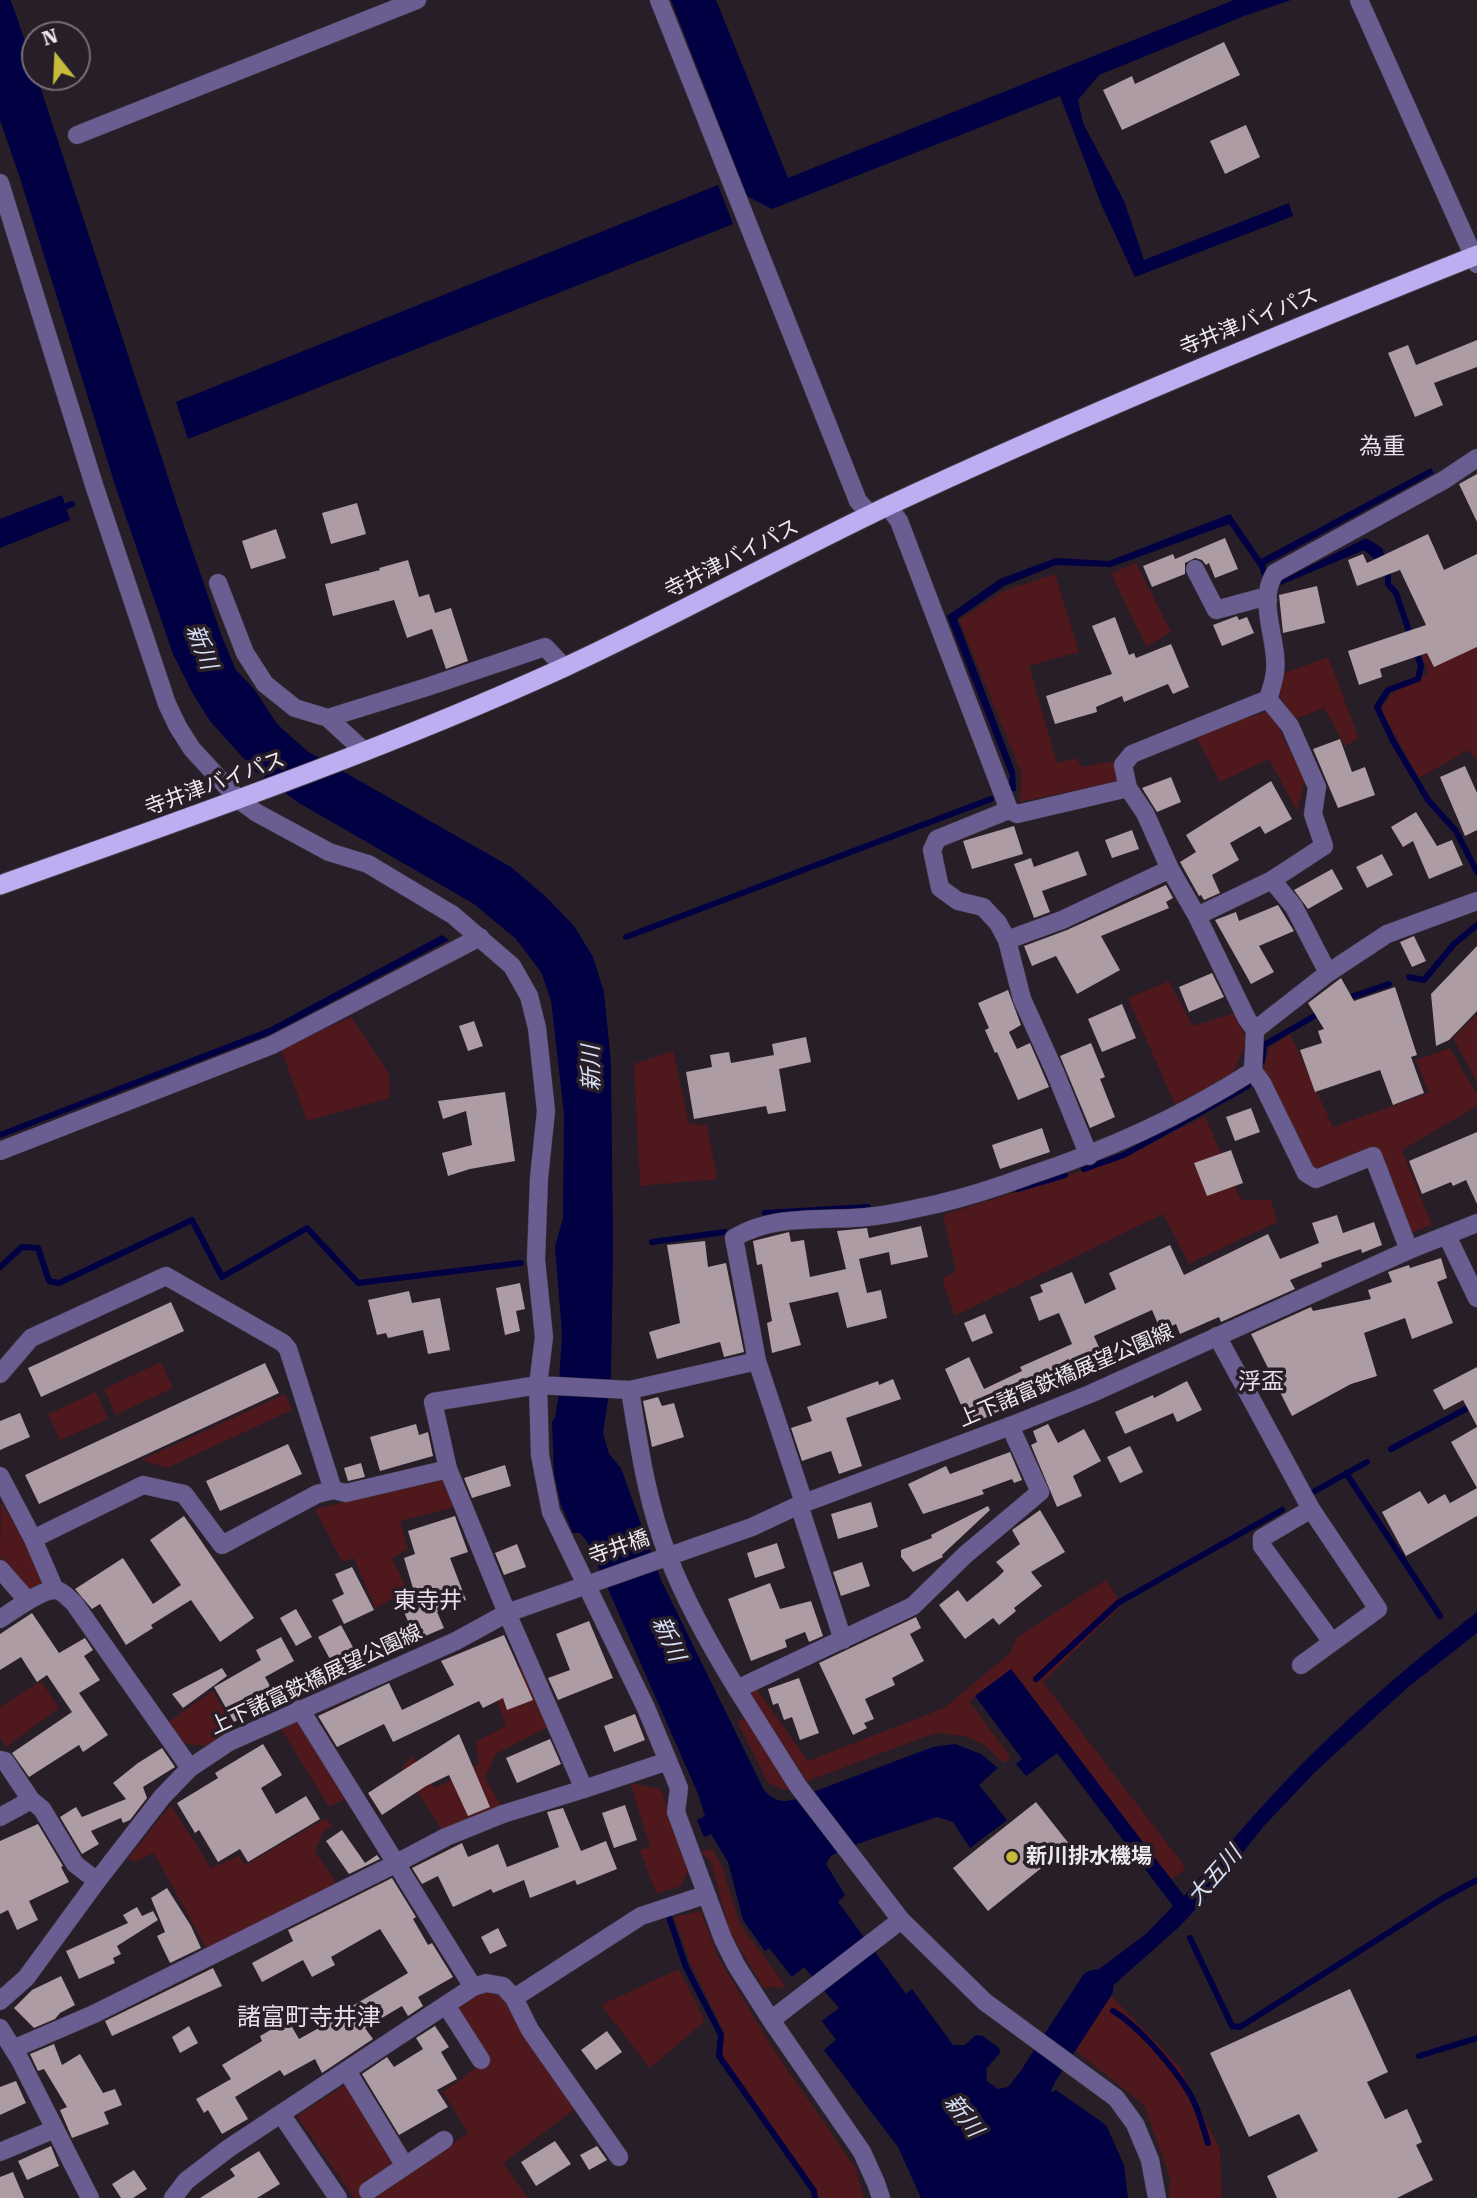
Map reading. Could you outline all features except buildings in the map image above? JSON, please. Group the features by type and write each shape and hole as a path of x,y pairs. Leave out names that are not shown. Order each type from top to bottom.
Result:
{"highway":[{"name":"寺井津バイパス","path":"0,885 365,752 564,667 880,510 1050,432 1227,355 1476,258"}],"street":[{"path":"77,135 417,0"},
{"path":"659,0 858,501 899,521 1009,810 1017,814 1128,789"},
{"path":"1359,0 1476,258"},
{"path":"0,183 6,223 177,727 192,749 239,800 257,813 328,852 368,864 453,915 512,966 529,996 537,1028 546,1111 539,1178 536,1260 544,1337 540,1455 551,1512 646,1708 668,1761 679,1788 676,1812 705,1895 736,1965 771,2021 862,2152 881,2198"},
{"path":"1195,569 1216,610 1260,598 1270,585 1477,458"},
{"path":"218,583 245,653 265,684 295,708 328,718 365,752"},
{"path":"1268,699 1276,671 1270,585"},
{"path":"328,718 545,647 564,667"},
{"path":"1268,699 1132,754 1123,765 1128,789 1145,813 1170,869 1255,1030 1253,1071 1262,1083 1307,1173 1316,1179 1373,1156 1409,1250"},
{"path":"1197,916 1272,880 1324,846 1313,814 1317,787 1290,726 1268,699"},
{"path":"1009,810 937,839 932,850 940,888 958,901 983,907 998,923 1006,940 1022,999 1089,1156"},
{"path":"1006,940 1062,920 1170,869"},
{"path":"1272,880 1294,907 1328,972"},
{"path":"1255,1030 1328,972 1387,934 1477,901"},
{"path":"0,1151 272,1045 480,937"},
{"path":"843,1640 757,1361 734,1238 751,1228 804,1218 856,1218 938,1204 1089,1156 1209,1099 1253,1071"},
{"name":"上下諸富鉄橋展望公園線","path":"668,1556 752,1527 801,1504 1090,1394 1409,1250 1477,1223"},
{"path":"1447,1236 1477,1298"},
{"path":"0,1374 31,1338 166,1276 288,1349 333,1490"},
{"path":"1217,1336 1311,1509 1378,1609 1301,1665"},
{"path":"584,1789 448,1469 433,1402 542,1384 625,1390 757,1361"},
{"path":"625,1390 643,1472 668,1556 708,1643 798,1786 901,1920 985,2002 1116,2098 1135,2124 1150,2160 1157,2198"},
{"path":"737,1689 913,1606 965,1555 1040,1492 1010,1426"},
{"path":"33,1539 143,1485 184,1494 222,1545 317,1494 333,1490 346,1493 448,1469"},
{"path":"0,1476 33,1539 55,1590"},
{"path":"1311,1509 1262,1538 1262,1546 1332,1643"},
{"name":"寺井橋","path":"585,1584 668,1556"},
{"path":"0,1569 28,1601"},
{"name":"上下諸富鉄橋展望公園線","path":"0,2001 26,1978 162,1797 190,1768 229,1742 456,1641 507,1613 585,1584"},
{"path":"0,1619 28,1601 55,1590 63,1593 74,1603 190,1768"},
{"path":"300,1709 473,1987"},
{"path":"0,1760 5,1761 31,1800 43,1809 75,1864 97,1881"},
{"path":"13,2049 94,2014 446,1837 503,1814 668,1761"},
{"path":"0,1816 31,1800"},
{"path":"514,1998 640,1916 705,1895"},
{"path":"771,2021 797,1998 901,1920"},
{"path":"173,2198 186,2181 221,2154 473,1987 486,1983 503,1986 514,1998 530,2030 619,2157"},
{"path":"446,2005 481,2060"},
{"path":"0,2028 90,2198"},
{"path":"347,2071 405,2166"},
{"path":"281,2114 338,2198"},
{"path":"0,2152 55,2129"},
{"path":"368,2191 444,2140"}],"shaded area":[{"path":"1136,563 1171,632 1146,647 1111,573"},
{"path":"1055,574 1079,652 1029,666 1057,763 1076,758 1082,767 1113,761 1119,781 1020,802 1021,772 959,620 1003,591"},
{"path":"1477,603 1477,760 1468,750 1419,778 1381,710 1391,694 1428,674 1415,632"},
{"path":"1328,657 1359,738 1345,746 1324,708 1295,719 1278,694 1282,674"},
{"path":"1270,711 1305,780 1297,811 1269,759 1220,782 1194,733"},
{"path":"1169,981 1193,1026 1235,1013 1247,1041 1233,1073 1175,1105 1128,998"},
{"path":"1477,1014 1477,1082 1453,1038"},
{"path":"351,1017 389,1074 390,1098 307,1121 281,1049"},
{"path":"1290,1034 1333,1127 1429,1093 1416,1060 1450,1048 1477,1095 1477,1106 1402,1150 1432,1225 1411,1233 1376,1147 1314,1173 1264,1069 1269,1048"},
{"path":"673,1051 689,1124 707,1125 717,1179 640,1186 634,1064"},
{"path":"1205,1116 1241,1200 1271,1200 1277,1222 1189,1264 1163,1214 955,1316 942,1279 956,1271 943,1215 1120,1159"},
{"path":"161,1362 173,1388 116,1415 104,1389"},
{"path":"96,1392 108,1419 60,1440 48,1414"},
{"path":"285,1394 292,1410 167,1468 141,1460"},
{"path":"446,1476 455,1507 400,1521 408,1548 392,1559 408,1591 375,1608 354,1558 342,1562 315,1509"},
{"path":"1,1500 46,1584 27,1592 0,1556"},
{"path":"1106,1580 1122,1605 1043,1682 1186,1868 1171,1880 1011,1669 969,1701 1011,1758 1003,1763 985,1745 965,1736 935,1733 784,1790 768,1783 737,1721 756,1714 749,1688 754,1685 808,1761 944,1708 1010,1653 1017,1637"},
{"path":"523,1664 550,1726 496,1754 485,1778 503,1808 443,1832 402,1767 413,1756 435,1788 479,1764 476,1742 506,1726 490,1680"},
{"path":"41,1681 59,1708 6,1747 0,1737 0,1707"},
{"path":"213,1691 235,1730 205,1746 186,1744 167,1723"},
{"path":"297,1718 347,1798 329,1807 280,1727"},
{"path":"630,1783 661,1789 688,1870 681,1886 656,1893 640,1851 650,1846"},
{"path":"171,1805 211,1868 239,1856 245,1865 326,1818 332,1826 323,1832 315,1852 339,1887 208,1951 154,1853 134,1862 128,1858"},
{"path":"713,1849 722,1867 740,1924 787,1988 763,1987 729,1931 711,1861 699,1852"},
{"path":"701,1911 718,1957 772,2047 856,2169 864,2198 817,2198 816,2189 722,2056 724,2032 691,1965 674,1917"},
{"path":"679,1969 705,2021 650,2068 601,2005"},
{"path":"480,1990 502,1996 575,2109 503,2163 528,2198 354,2198 297,2116 346,2084 408,2175 468,2133 443,2092 488,2059 457,2006"},
{"path":"1107,1991 1179,2066 1220,2149 1222,2198 1169,2198 1170,2178 1144,2105 1076,2051 1081,2035"}],"water":[{"name":"新川","path":"0,0 10,0 21,30 21,91 42,91 183,523 236,670 254,689 277,724 307,751 511,867 574,926 593,957 604,992 611,1063 611,1380 603,1433 609,1454 621,1468 661,1580 764,1790 778,1800 796,1799 838,1852 831,1856 826,1864 845,1895 838,1902 906,1994 912,1989 953,2045 965,2045 976,2035 983,2036 999,2048 1000,2053 986,2069 987,2081 998,2089 1008,2087 1024,2067 1032,2068 1049,2081 1043,2095 1056,2090 1106,2125 1124,2165 1128,2198 921,2198 898,2147 824,2050 836,2040 822,2021 839,2008 804,1967 792,1977 769,1948 765,1951 743,1920 728,1862 711,1834 704,1837 697,1820 705,1816 698,1794 587,1541 580,1533 573,1533 561,1505 554,1474 552,1422 558,1399 562,1334 555,1247 563,1218 564,1114 551,1000 541,972 516,939 474,904 299,803 255,771 210,721 173,654 116,488 0,120"},
{"path":"671,0 716,0 788,178 1234,0 1291,0 1244,16 1099,75 1078,100 1083,123 1124,201 1144,260 1289,203 1293,216 1135,277 1102,206 1060,96 772,209 747,196"},
{"path":"718,185 733,224 188,439 176,402"},
{"path":"1431,468 1434,473 1265,565 1267,573 1263,579 1259,567 1229,524 1111,567 1056,565 1004,586 957,619 1015,771 1016,791 1008,789 1010,776 947,616 1000,579 1056,558 1109,561 1230,514 1261,559"},
{"path":"62,495 70,520 0,548 0,519"},
{"path":"1366,538 1382,548 1391,573 1388,584 1385,568 1364,550 1278,586 1282,580"},
{"path":"442,935 449,940 271,1034 0,1138 0,1132 269,1028"},
{"path":"1477,1612 1477,1633 1407,1688 1315,1772 1263,1827 1180,1926 1107,1991 1081,2035 1061,2021 1091,1975 1146,1934 1173,1906 1057,1753 1026,1776 1016,1764 1022,1759 975,1696 1011,1669 1184,1896 1274,1793 1326,1740 1389,1683"},
{"path":"955,1744 981,1754 998,1768 979,1785 1007,1820 970,1848 953,1822 937,1817 854,1845 813,1792 933,1747"}],"waterway":[{"path":"60,509 72,504"},
{"path":"1388,577 1388,584 1396,593 1411,637"},
{"path":"1416,651 1421,666 1418,679 1388,690 1377,707 1393,741 1428,800 1456,831 1477,872"},
{"path":"626,937 991,799"},
{"path":"1409,977 1424,980 1454,944 1477,925"},
{"path":"1345,999 1389,984"},
{"path":"1262,1061 1264,1045 1323,1011"},
{"path":"1084,1169 1124,1155 1248,1086"},
{"path":"1017,1189 1065,1175"},
{"path":"765,1213 868,1207"},
{"path":"0,1267 22,1247 38,1248 49,1281 59,1283 192,1220 222,1277 307,1228 358,1283 521,1263"},
{"path":"652,1242 725,1232"},
{"path":"1391,1449 1477,1403"},
{"path":"1315,1491 1367,1462"},
{"path":"1346,1473 1440,1616"},
{"path":"1036,1679 1118,1603 1282,1510"},
{"path":"1190,1938 1232,2026 1240,2027 1443,1898 1477,1880"},
{"path":"669,1917 686,1967 721,2035 719,2056 814,2191 815,2198"},
{"name":"大五川","path":"1020,2117 1040,2073 1096,1987"},
{"path":"1113,2011 1156,2049 1184,2085 1199,2113 1208,2143"},
{"path":"1419,2056 1477,2038"}],"place":[{"name":"新川排水機場","path":"1012,1857"}],"district":[{"name":"為重","path":"1382,447"},
{"name":"浮盃","path":"1261,1382"},
{"name":"東寺井","path":"428,1601"},
{"name":"諸富町寺井津","path":"309,2018"}]}
